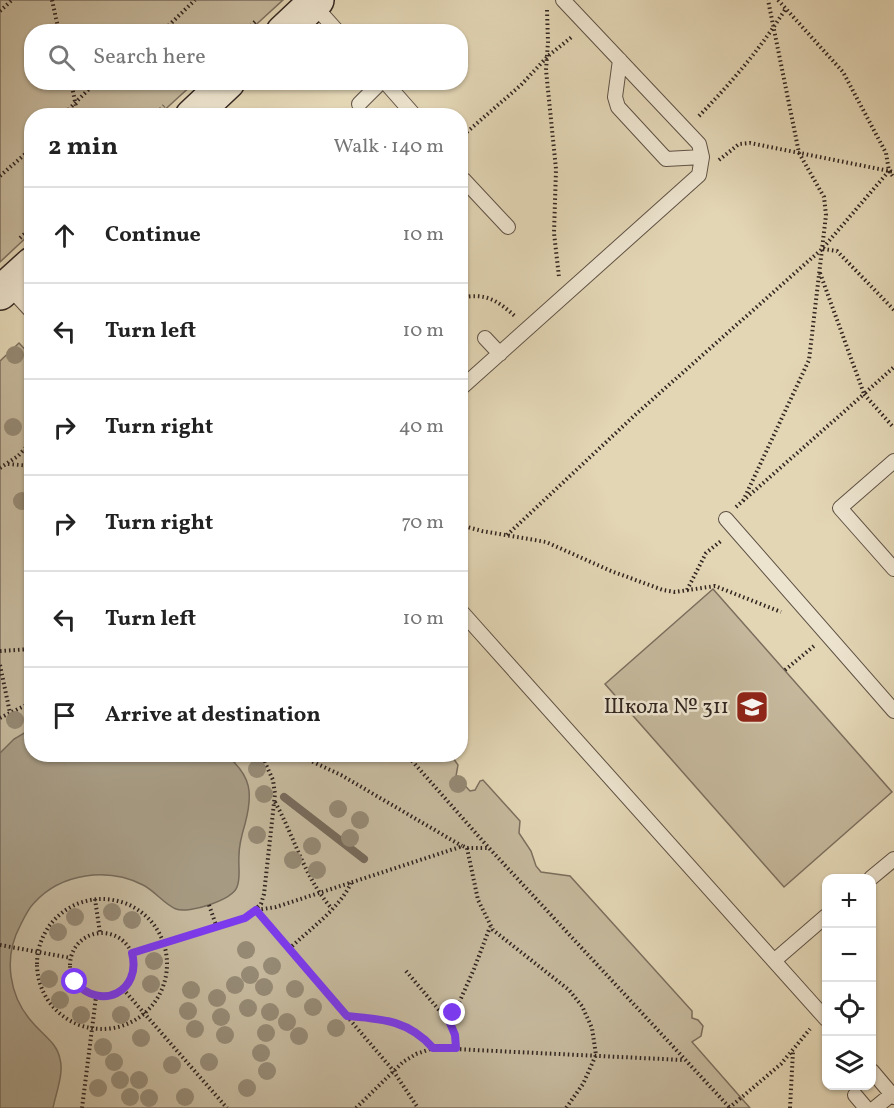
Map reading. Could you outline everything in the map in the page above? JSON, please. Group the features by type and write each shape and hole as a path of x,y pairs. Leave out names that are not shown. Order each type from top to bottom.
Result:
{"street":[{"path":"292,24 315,2"},
{"path":"200,108 220,90"},
{"path":"4,290 24,271"}],"lane":[{"path":"468,382 699,175 702,157 699,144 563,0"},
{"path":"315,2 332,24"},
{"path":"620,60 615,97 618,107 666,159 702,157"},
{"path":"358,104 374,90"},
{"path":"391,90 407,108"},
{"path":"468,186 508,227"},
{"path":"4,290 24,306"},
{"path":"485,338 500,354"},
{"path":"894,461 840,508 894,569"},
{"path":"730,524 894,711"},
{"path":"468,619 822,1015"},
{"path":"876,876 892,865"},
{"path":"775,960 822,919"},
{"path":"875,1108 893,1095 876,1076"},
{"path":"855,1095 866,1108"}],"path":[{"path":"0,11 12,0"},
{"path":"52,0 57,24"},
{"path":"170,24 195,0"},
{"path":"547,0 546,70 556,169 555,256 562,297"},
{"path":"687,590 706,553 730,524 743,501 809,360 826,215 824,197 799,153 768,0"},
{"path":"778,0 843,72 886,153 894,178"},
{"path":"686,130 753,55 786,8"},
{"path":"468,131 520,85 548,56 586,25"},
{"path":"73,90 76,108"},
{"path":"70,108 88,90"},
{"path":"699,175 739,144 750,143 891,171"},
{"path":"0,177 24,155"},
{"path":"507,535 635,415 822,249 891,171"},
{"path":"822,249 837,251 894,310"},
{"path":"820,273 864,394 894,428"},
{"path":"468,297 501,303 528,329"},
{"path":"743,501 894,367"},
{"path":"3,465 18,456 24,449"},
{"path":"3,465 24,466"},
{"path":"468,527 546,542 611,571 663,590 675,592 715,586 782,613 794,615 804,608"},
{"path":"785,670 827,634"},
{"path":"0,651 24,650"},
{"path":"0,665 10,713"},
{"path":"0,718 24,706"},
{"path":"132,953 164,945 245,918 261,904 274,801 273,780 265,762"},
{"path":"313,762 341,775 465,847 478,900 490,927 560,981 577,998 592,1028 596,1055 583,1084 566,1108"},
{"path":"413,762 489,848 729,1108 781,1064 822,1019"},
{"path":"274,801 318,893 332,909"},
{"path":"256,910 276,907 465,847 489,848"},
{"path":"289,949 332,909 346,893 351,882"},
{"path":"95,899 100,933"},
{"path":"95,899 115,900 134,907 155,927 164,945 166,963 164,981 156,998 137,1018 120,1026 93,1028 73,1022 50,1002 44,993 38,973 38,952 49,927 62,913 77,904 95,899"},
{"path":"209,905 217,928"},
{"path":"256,910 394,1071 418,1108"},
{"path":"450,1023 490,927"},
{"path":"100,933 115,936 122,940 132,953 131,979 123,990 115,995 96,997 88,994 75,982 70,966 71,958 74,950 84,938 100,933"},
{"path":"0,945 71,958"},
{"path":"406,972 450,1023 455,1035 456,1048"},
{"path":"123,990 227,1108"},
{"path":"82,1108 96,997"},
{"path":"347,1016 387,1020 401,1025 422,1035 433,1048"},
{"path":"356,1108 403,1062 433,1048 683,1059"},
{"path":"790,1108 792,1050"}],"shaded area":[{"path":"0,0 283,0 257,24 24,24 24,90 186,90 167,108 24,108 24,240 0,262"},
{"path":"19,343 24,348 24,762 456,762 458,765 456,776 470,791 475,790 483,780 520,821 519,833 541,872 570,876 692,1011 692,1018 698,1020 703,1026 701,1036 692,1042 750,1108 0,1108 0,361"},
{"path":"713,589 892,792 784,887 605,684"},
{"path":"24,733 24,762 234,762 246,778 249,795 248,813 240,847 238,883 227,897 200,908 176,909 143,885 129,879 100,875 71,879 45,893 32,905 11,951 11,977 18,1001 25,1013 58,1053 61,1065 60,1077 53,1108 0,1108 0,753 14,739"}],"waterway":[{"path":"284,797 364,859"}],"place":[{"name":"Школа № 311","path":"752,707"}],"route":[{"path":"75,982 81,989 96,997 115,995 123,990 131,979 134,966 132,953 164,945 245,918 256,910 347,1016 387,1020 422,1035 433,1048 456,1048 455,1035 450,1023 453,1013"}]}
